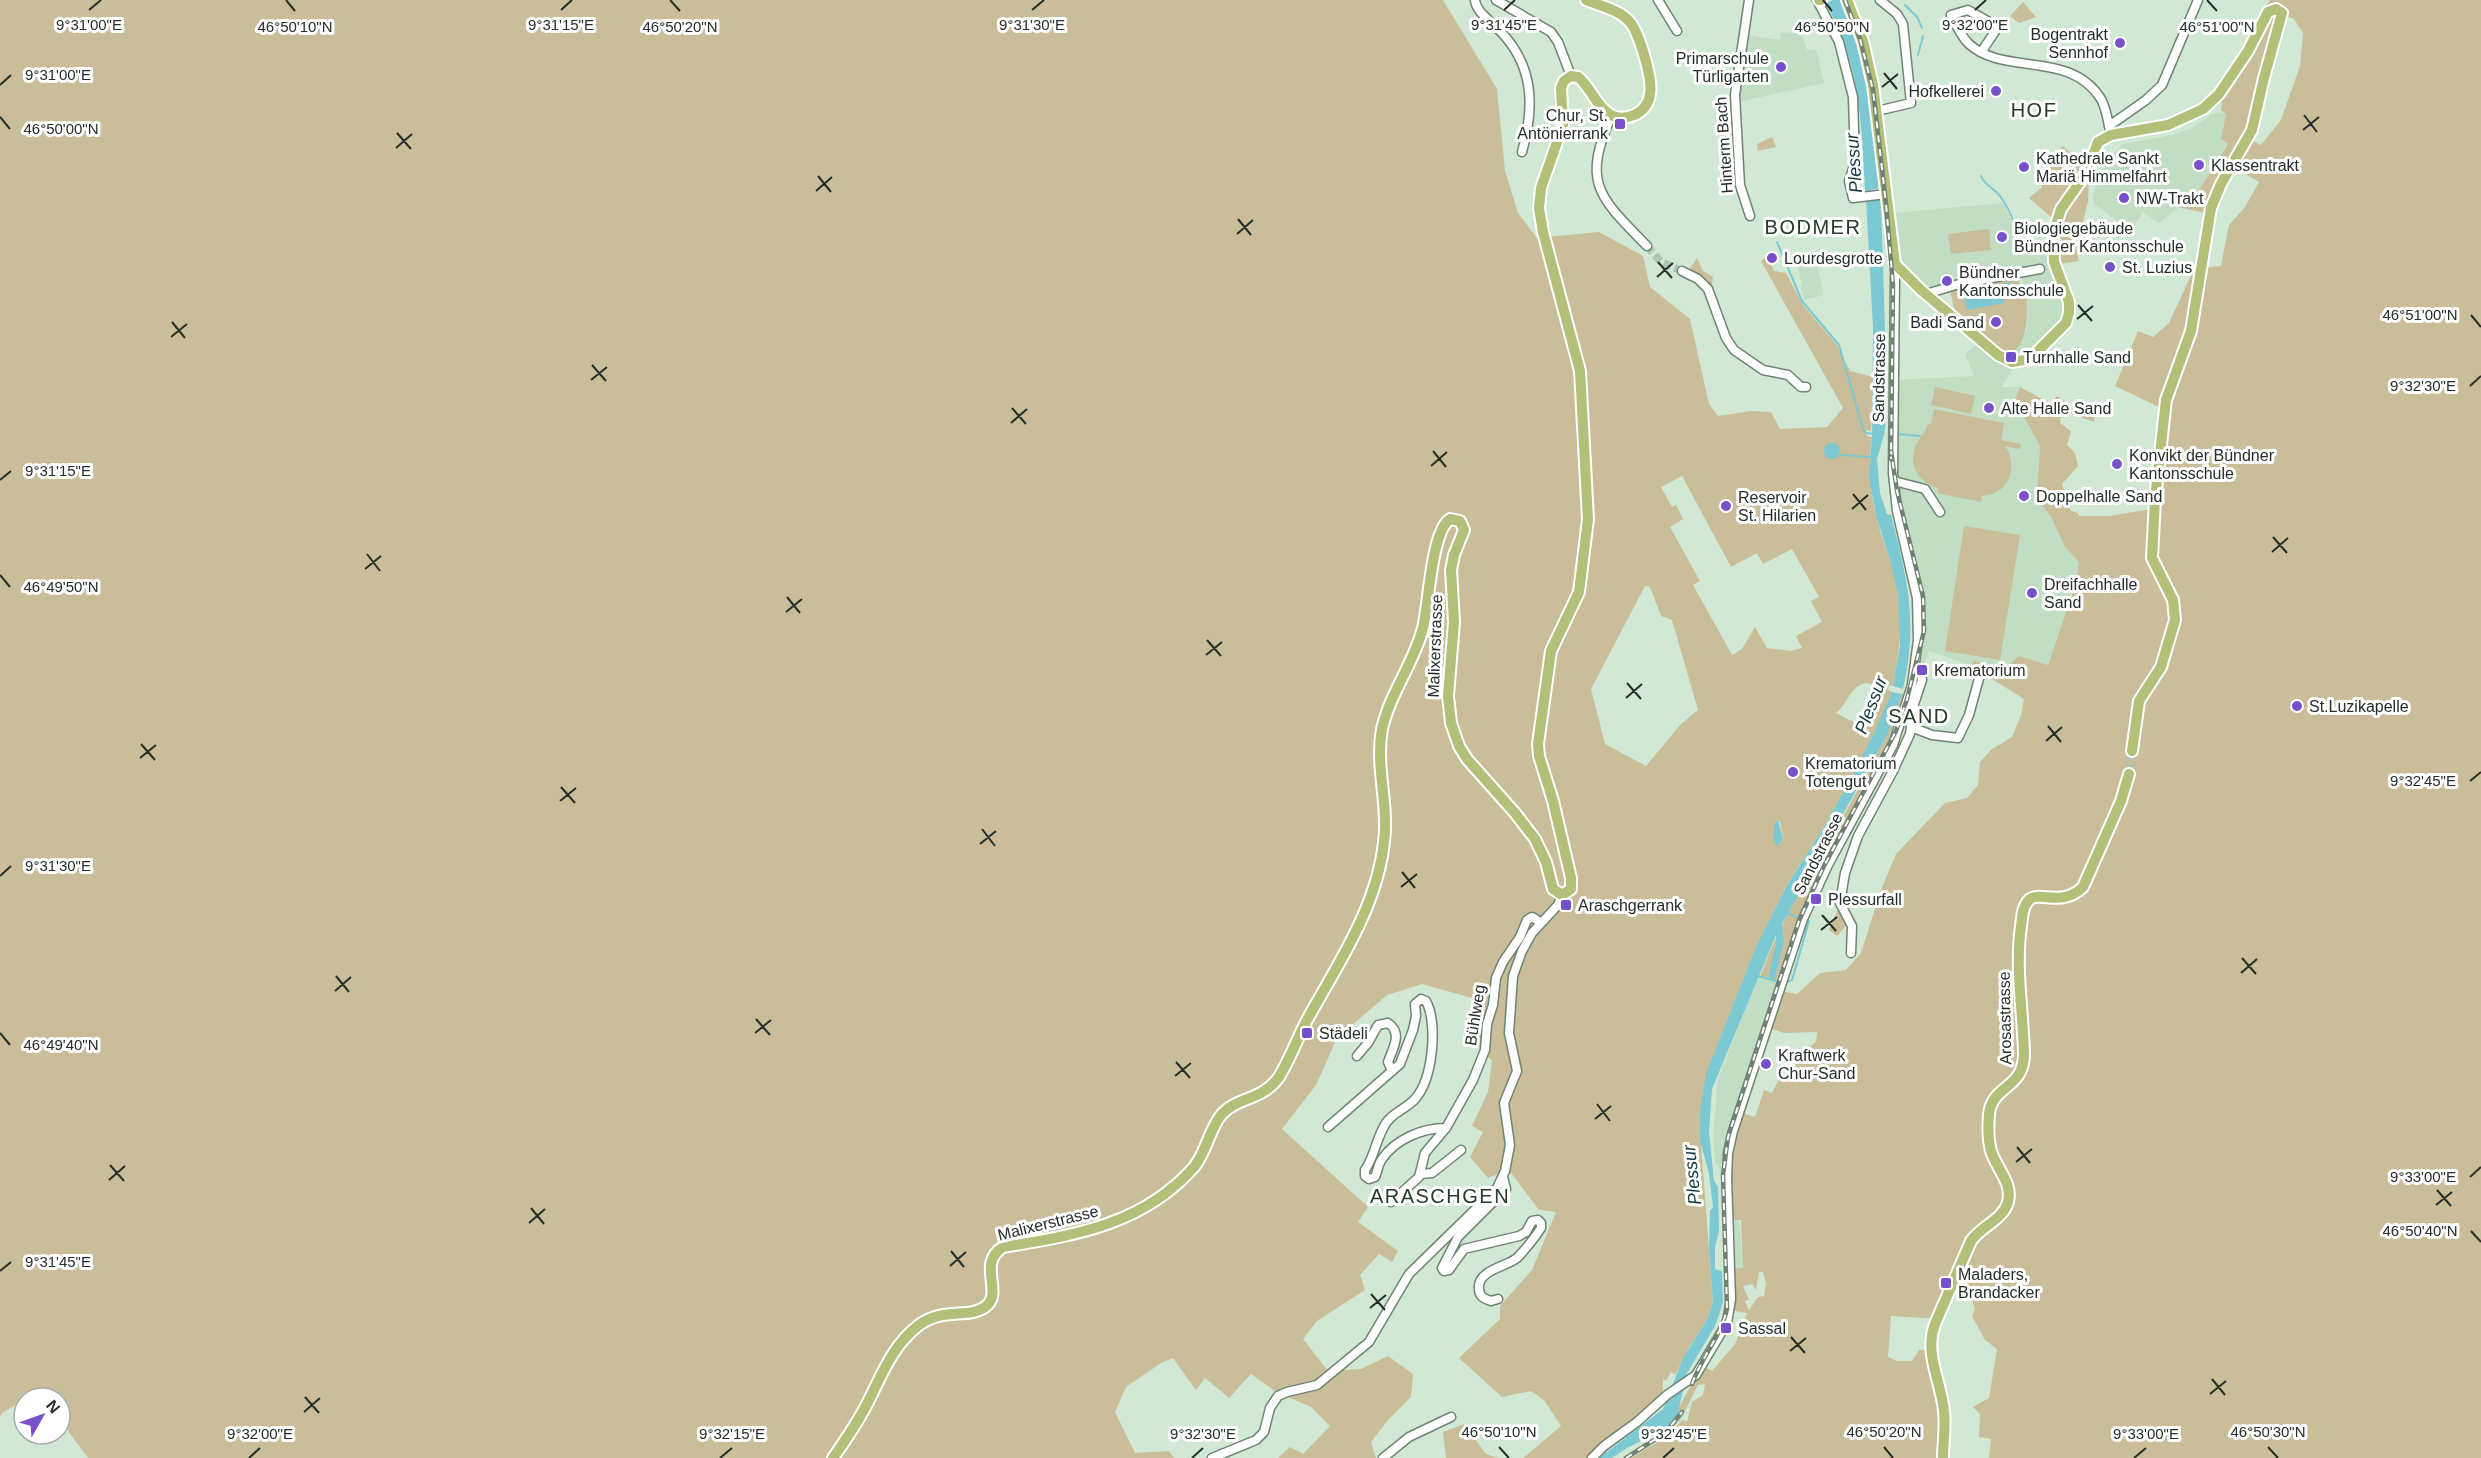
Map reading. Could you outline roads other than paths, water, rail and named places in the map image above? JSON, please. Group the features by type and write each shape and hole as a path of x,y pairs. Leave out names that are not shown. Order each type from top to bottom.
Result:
{"main road":[{"path":"1562,895 1570,891 1572,882 1551,794 1539,756 1538,744 1551,651 1575,602 1580,586 1588,525 1587,471 1580,371 1543,232 1539,208 1541,188 1563,125 1561,86 1565,79 1571,76 1581,79 1601,106 1612,116 1628,117 1642,110 1650,97 1650,84 1632,25 1619,14 1586,0"},
{"path":"1847,0 1865,49 1877,111 1884,195 1893,256 1897,267 2005,360 2023,362 2037,354 2063,327 2068,318 2069,302 2053,256 2053,234 2061,209 2087,172 2093,152 2101,140 2110,131 2168,125 2203,109 2216,97 2248,51 2268,12 2274,9 2281,11 2282,18 2264,78 2252,130 2221,184 2211,208 2191,332 2166,400 2151,558 2173,600 2175,620 2162,668 2139,701 2132,751"},
{"name":"Malixerstrasse","path":"833,1458 855,1426 891,1355 903,1341 931,1318 985,1307 993,1292 991,1260 995,1252 1003,1247 1088,1232 1144,1208 1196,1164 1223,1113 1264,1093 1279,1077 1342,958 1378,878 1386,826 1380,757 1383,725 1421,636 1441,531 1445,523 1452,519 1460,521 1464,528 1454,555 1452,570 1454,622 1448,702 1454,731 1463,752 1472,765 1531,833 1544,858 1553,889 1562,895"},
{"name":"Arosastrasse","path":"1943,1458 1944,1411 1932,1357 1932,1334 1971,1241 1978,1232 1998,1218 2008,1201 2008,1187 1991,1152 1989,1115 1993,1101 2017,1078 2023,1064 2018,979 2019,941 2024,908 2035,896 2063,899 2074,895 2085,885 2123,795 2129,774"}],"street":[{"path":"1475,0 1478,8 1510,43 1527,81 1531,112 1522,152"},
{"path":"1496,0 1551,32 1567,61 1571,76"},
{"path":"1658,0 1677,31"},
{"name":"Hinterm Bach","path":"1749,0 1735,95 1740,185 1749,216"},
{"path":"1819,0 1839,42 1853,97 1855,163 1849,181 1853,198 1884,195"},
{"path":"1877,111 1911,103 1903,24 1897,15 1880,0"},
{"path":"1984,48 1998,27 1968,10 1951,15 1963,36 1972,46 1989,55 2063,70 2076,75 2101,100 2110,131 2162,85 2198,0"},
{"path":"1963,36 1984,48 2027,59"},
{"path":"1612,116 1596,158 1597,185 1607,205 1647,246"},
{"name":"Sandstrasse","path":"1592,1458 1667,1395 1692,1378 1724,1328 1730,1314 1727,1164 1731,1138 1803,919 1833,855 1893,745 1908,701 1915,671 1918,640 1917,598 1897,511 1894,482 1894,277 1897,267"},
{"path":"1926,294 1959,284 2040,269"},
{"path":"1682,271 1698,279 1708,288 1726,338 1734,350 1759,368 1785,374 1801,387 1806,387"},
{"path":"1894,482 1925,489 1940,512"},
{"path":"1851,953 1852,926 1842,910 1840,900 1846,868 1858,836 1893,771 1911,727 1914,704 1923,679 1921,674 1915,671"},
{"path":"1911,727 1932,735 1958,738 1970,715 1980,675"},
{"path":"1212,1458 1258,1439 1264,1432 1272,1404 1278,1396 1317,1385 1369,1342 1377,1333 1409,1275 1488,1198 1503,1177 1510,1139 1504,1103 1517,1071 1509,1033 1511,987 1522,951 1540,922 1558,905 1562,895"},
{"name":"Bühlweg","path":"1391,1202 1420,1174 1425,1153 1446,1128 1484,1055 1495,982 1501,966 1520,937 1527,920 1532,917 1540,922"},
{"path":"1328,1127 1401,1062 1412,1033 1416,1002 1424,999 1429,1007 1432,1035 1430,1071 1415,1099 1391,1117 1382,1130 1371,1161 1365,1170 1366,1177 1371,1179 1375,1177 1382,1159 1399,1142 1420,1131 1446,1128"},
{"path":"1357,1056 1368,1043 1378,1025 1388,1023 1393,1026 1396,1033 1396,1042 1388,1062 1392,1071"},
{"name":"Bühlweg","path":"1420,1174 1432,1173 1461,1150"},
{"path":"1498,1299 1491,1301 1483,1298 1479,1293 1479,1283 1485,1275 1512,1261 1521,1253 1541,1228 1538,1220 1532,1221 1526,1232 1519,1236 1464,1249 1448,1271 1444,1271 1442,1266 1458,1237 1505,1191 1507,1187 1503,1177"},
{"path":"1383,1458 1409,1437 1451,1417"}],"water":[{"path":"1833,0 1840,0 1863,69 1880,188 1865,191 1857,94 1846,48 1826,4"},
{"path":"1866,199 1881,199 1887,394 1885,431 1877,459 1880,493 1887,514 1891,515 1909,602 1910,643 1903,689 1893,686 1900,646 1898,593 1876,516 1869,477 1872,436 1873,328"},
{"path":"2010,282 2012,295 2003,297 2004,303 1967,310 1963,292"},
{"path":"1832,443 1838,445 1840,451 1838,457 1832,459 1826,457 1824,451 1826,445"},
{"path":"1892,692 1902,694 1888,733 1777,933 1712,1089 1709,1132 1714,1181 1718,1187 1719,1231 1715,1247 1715,1269 1722,1271 1723,1302 1715,1326 1686,1375 1678,1414 1665,1429 1612,1458 1599,1458 1663,1409 1683,1358 1707,1320 1713,1303 1709,1248 1710,1211 1713,1207 1709,1174 1700,1140 1700,1111 1706,1074 1757,945 1786,887 1852,777"},
{"path":"1778,820 1783,839 1777,846 1774,835 1775,823"}],"waterway":[{"path":"1905,5 1917,17 1922,28"},
{"path":"1918,55 1923,36"},
{"path":"1981,176 2000,196 2009,210 2022,254"},
{"path":"1777,242 1802,301 1839,345 1863,429 1866,433 1875,434"},
{"path":"1896,434 1920,436"},
{"path":"1841,455 1871,457"},
{"path":"1787,913 1798,918"},
{"path":"1772,976 1780,943 1778,920"},
{"path":"1784,983 1792,980 1809,921"},
{"path":"1757,976 1776,981"}],"tunnel":[{"path":"1647,246 1661,262 1682,271"},
{"path":"2129,774 2132,751"}],"railway":[{"path":"1845,0 1860,39 1873,90 1886,204 1893,285 1891,459"},
{"path":"1692,1384 1727,1309 1723,1175 1728,1137 1799,921 1823,868 1896,731 1907,699 1924,631 1923,596 1897,491 1891,451"},
{"path":"1626,1458 1665,1433 1682,1412"}],"place":[{"name":"Bogentrakt Sennhof","path":"2120,43"},
{"name":"Primarschule Türligarten","path":"1781,67"},
{"name":"Hofkellerei","path":"1996,91"},
{"name":"Chur, St. Antönierrank","path":"1620,124"},
{"name":"Klassentrakt","path":"2199,165"},
{"name":"Kathedrale Sankt Mariä Himmelfahrt","path":"2024,167"},
{"name":"NW-Trakt","path":"2124,198"},
{"name":"Biologiegebäude Bündner Kantonsschule","path":"2002,237"},
{"name":"Lourdesgrotte","path":"1772,258"},
{"name":"St. Luzius","path":"2110,267"},
{"name":"Bündner Kantonsschule","path":"1947,281"},
{"name":"Badi Sand","path":"1996,322"},
{"name":"Turnhalle Sand","path":"2011,357"},
{"name":"Alte Halle Sand","path":"1989,408"},
{"name":"Konvikt der Bündner Kantonsschule","path":"2117,464"},
{"name":"Doppelhalle Sand","path":"2024,496"},
{"name":"Reservoir St. Hilarien","path":"1726,506"},
{"name":"Dreifachhalle Sand","path":"2032,593"},
{"name":"Krematorium","path":"1922,670"},
{"name":"St.Luzikapelle","path":"2297,706"},
{"name":"Krematorium Totengut","path":"1793,772"},
{"name":"Plessurfall","path":"1816,899"},
{"name":"Araschgerrank","path":"1566,905"},
{"name":"Städeli","path":"1307,1033"},
{"name":"Kraftwerk Chur-Sand","path":"1766,1064"},
{"name":"Maladers, Brandacker","path":"1946,1283"},
{"name":"Sassal","path":"1726,1328"}],"district":[{"name":"HOF","path":"2034,110"},
{"name":"BODMER","path":"1813,227"},
{"name":"SAND","path":"1919,716"},
{"name":"ARASCHGEN","path":"1440,1196"}],"water label":[{"name":"Plessur","path":"1854,163"},
{"name":"Plessur","path":"1871,705"},
{"name":"Plessur","path":"1692,1175"}]}
